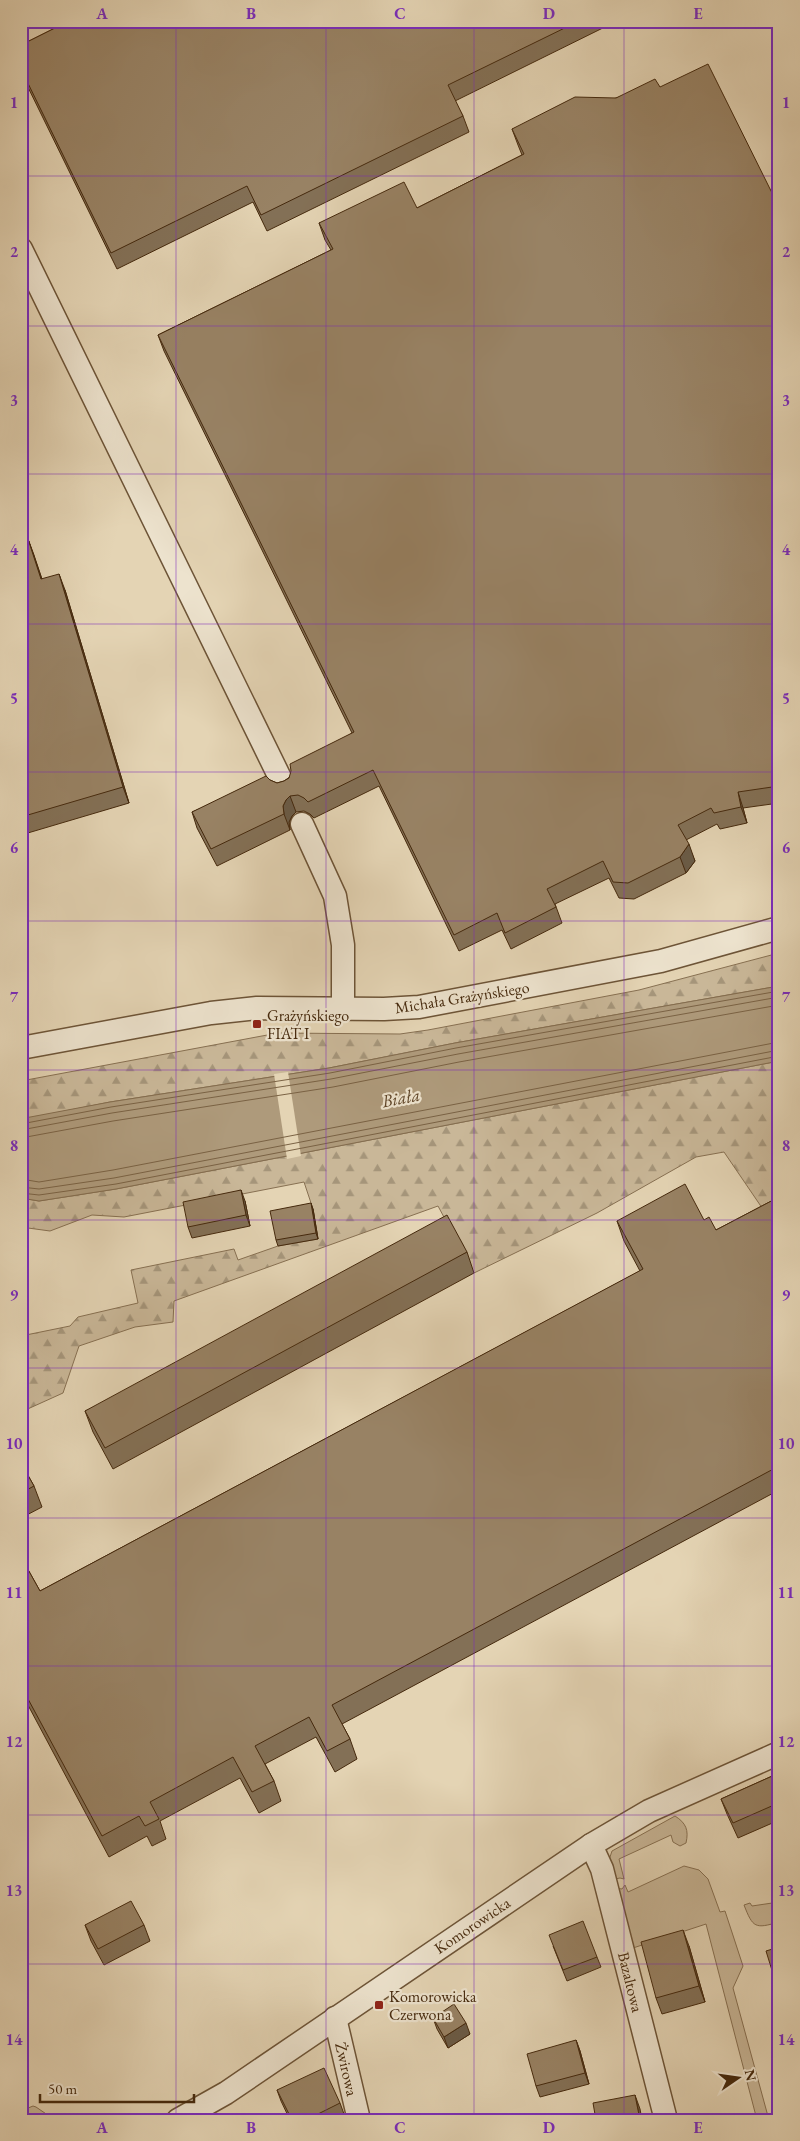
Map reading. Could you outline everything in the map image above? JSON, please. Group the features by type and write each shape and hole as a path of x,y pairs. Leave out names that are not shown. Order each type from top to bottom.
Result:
{"street":[{"path":"21,249 284,786"},
{"path":"302,824 335,896 343,945 342,1009"},
{"name":"Michała Grażyńskiego","path":"21,1048 230,1011 258,1008 342,1009 419,1007 661,962 779,928"},
{"name":"Komorowicka","path":"178,2120 226,2093 591,1845 648,1811 779,1753"},
{"name":"Bazaltowa","path":"591,1845 602,1869 666,2120"},
{"name":"Żwirowa","path":"335,2018 359,2120"}],"green space":[{"path":"779,953 779,986 455,1043 329,1068 110,1102 21,1120 21,1081 278,1033 400,1034 428,1030 639,990"},
{"path":"779,1061 779,1221 773,1224 724,1152 696,1157 597,1213 474,1273 438,1206 174,1301 173,1322 135,1327 79,1346 63,1393 21,1412 21,1336 70,1326 78,1317 138,1303 131,1270 234,1249 238,1260 278,1246 318,1239 313,1209 304,1182 124,1217 92,1215 50,1231 28,1228 21,1233 21,1198 39,1201 116,1189"},
{"path":"675,1816 686,1827 686,1843 680,1846 673,1842 671,1835 619,1859 624,1879 615,1879 608,1863 612,1851"},
{"path":"684,1866 699,1870 708,1879 720,1912 725,1911 743,1966 733,1988 769,2120 757,2120 706,1924 633,1948 615,1888 622,1889 625,1885 628,1892"},
{"path":"779,1902 779,1922 765,1926 756,1925 753,1922 744,1905 750,1903 752,1906"},
{"path":"33,2106 55,2120 21,2120 21,2111"}],"water":[{"name":"Biała","path":"779,986 779,1061 116,1189 39,1201 21,1198 21,1120 25,1118 110,1102 329,1068 455,1043"}],"pier":[{"path":"288,1072 301,1156 287,1159 274,1074"}],"building":[{"path":"69,21 579,21 448,85 463,116 261,215 247,186 111,253 21,69 21,45"},
{"path":"708,64 779,207 779,786 738,792 741,807 714,813 711,808 678,825 689,844 680,857 628,883 613,882 603,861 547,889 556,907 505,933 497,913 454,935 373,770 308,802 298,795 290,796 283,806 284,814 211,849 192,812 266,776 277,783 284,781 289,778 290,764 354,732 158,335 333,249 319,223 404,182 417,208 524,154 512,129 575,97 616,98 655,79 660,87"},
{"path":"28,539 41,579 59,574 123,787 21,817 21,541"},
{"path":"685,1184 704,1220 709,1217 716,1230 779,1197 779,1466 332,1705 350,1739 327,1751 309,1717 255,1746 274,1781 252,1792 233,1757 150,1802 159,1819 145,1826 139,1816 102,1836 21,1686 21,1557 40,1591 643,1269 617,1221"},
{"path":"241,1190 246,1215 188,1227 183,1202"},
{"path":"311,1203 316,1233 276,1240 270,1211"},
{"path":"447,1215 467,1252 105,1448 85,1411"},
{"path":"21,1463 34,1486 21,1493"},
{"path":"779,1773 779,1832 774,1805 733,1823 721,1799"},
{"path":"131,1901 144,1925 98,1949 85,1925"},
{"path":"583,1921 597,1957 563,1970 549,1935"},
{"path":"683,1930 699,1986 656,1998 641,1942"},
{"path":"779,1947 779,1993 766,1951"},
{"path":"454,2004 466,2023 444,2037 433,2018"},
{"path":"576,2040 585,2073 536,2086 527,2054"},
{"path":"324,2068 340,2103 306,2120 292,2120 277,2090"},
{"path":"635,2095 640,2120 596,2120 593,2103"},
{"path":"535,2116 536,2120 520,2120"},
{"path":"737,2117 738,2120 726,2120"}],"place":[{"name":"Grażyńskiego FIAT I","path":"257,1024"},
{"name":"Komorowicka Czerwona","path":"379,2005"}]}
